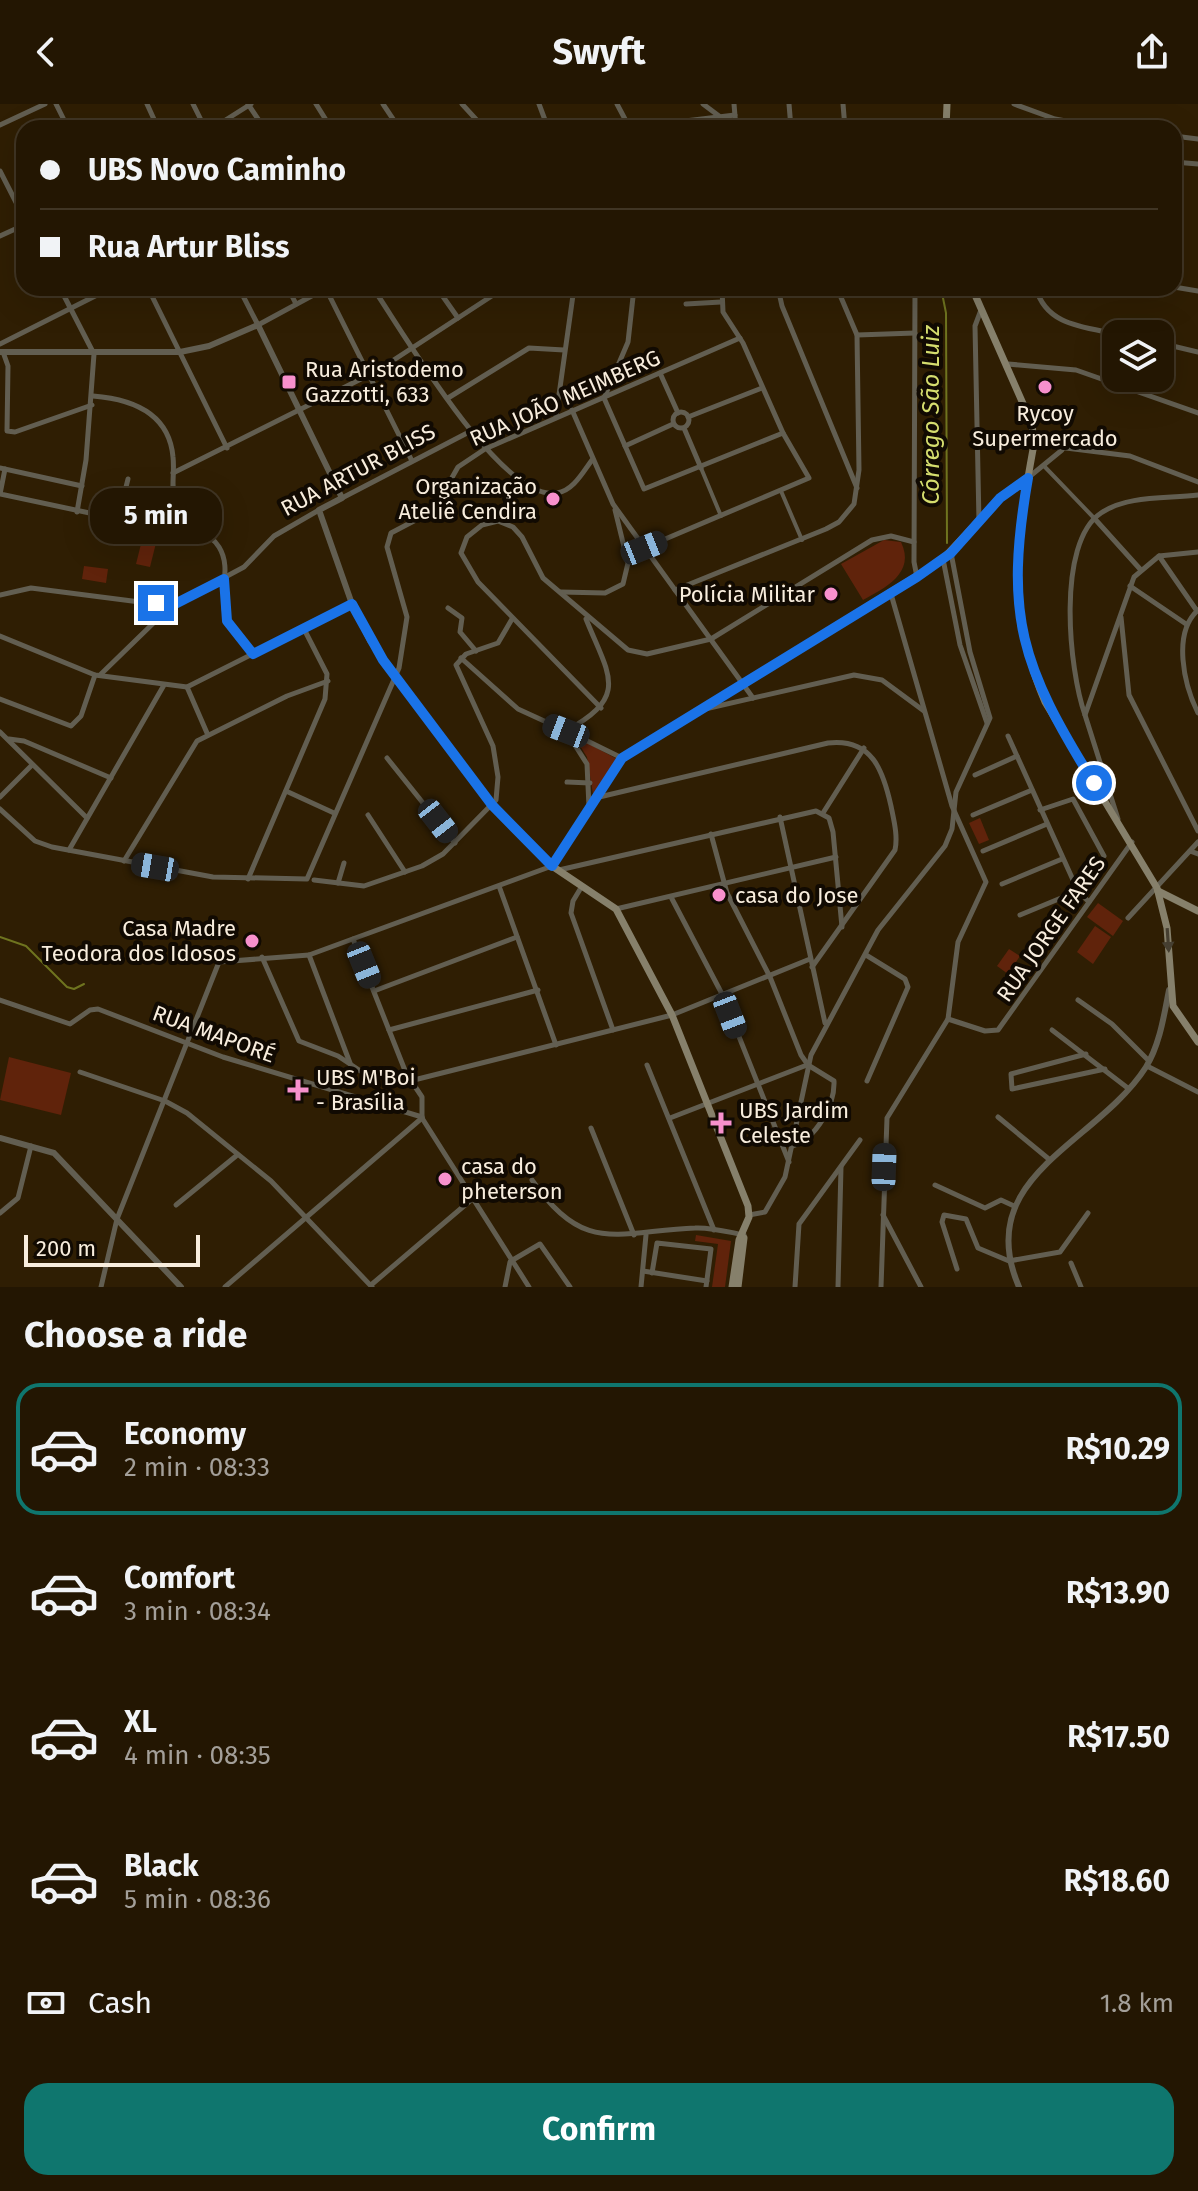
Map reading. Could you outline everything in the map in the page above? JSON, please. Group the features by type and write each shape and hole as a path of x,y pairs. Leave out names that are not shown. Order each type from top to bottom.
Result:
{"main road":[{"path":"975,296 1026,403 1034,444 1015,581 1026,650 1045,702 1132,842 1158,890 1167,928 1169,990 1177,1016 1198,1042"},
{"path":"735,1287 743,1232 749,1216 672,1015 616,909 555,868 589,807 622,758 907,584 951,553 1012,487 1028,478"},
{"path":"1158,890 1198,911"},
{"path":"1162,907 1172,899"}],"street":[{"path":"0,125 45,104"},
{"path":"225,120 249,104"},
{"path":"462,104 477,120"},
{"path":"703,104 720,117"},
{"path":"734,104 735,120"},
{"path":"1014,104 1059,120"},
{"path":"694,120 735,115"},
{"path":"0,171 16,202"},
{"path":"64,296 94,354 93,396 77,512"},
{"path":"92,405 15,432 7,431 8,366 0,344 96,296"},
{"path":"152,296 227,448"},
{"path":"243,296 342,498"},
{"path":"292,296 296,304"},
{"path":"2,352 180,352 209,346 258,325 311,296"},
{"path":"329,296 412,461"},
{"path":"378,296 485,449 530,490 548,494 570,488 592,460"},
{"path":"443,296 458,318"},
{"path":"386,365 492,296"},
{"path":"556,416 573,296"},
{"path":"633,296 628,342 604,398 642,485 650,489 783,433"},
{"path":"644,548 807,480 810,474 783,433 740,338 723,312 721,296"},
{"path":"780,296 858,491"},
{"path":"675,590 802,540 839,522 854,504 858,491 857,335 840,296"},
{"path":"915,296 914,562 917,577"},
{"path":"1040,296 1044,306 1062,322 1102,331"},
{"path":"686,304 721,302"},
{"path":"979,522 975,326 981,309"},
{"path":"857,335 915,333"},
{"name":"RUA JOÃO MEIMBERG","path":"396,678 407,617 390,560 389,536 433,511 458,467 485,449 556,416 740,338"},
{"path":"1174,346 1198,352"},
{"path":"448,398 529,348 564,350"},
{"path":"1008,364 1076,370 1198,413"},
{"path":"660,373 678,413 688,417 762,388"},
{"path":"173,473 367,376"},
{"path":"93,396 124,399 150,412 171,447 172,495 178,512 191,528 217,543 226,564 227,621 253,654"},
{"path":"572,410 613,504 753,698"},
{"path":"625,446 673,424 678,413"},
{"path":"688,417 684,428 721,516"},
{"path":"673,424 684,428"},
{"name":"RUA ARTUR BLISS","path":"97,675 171,606 224,579 251,561 282,530 471,431"},
{"path":"1034,444 1062,450 1130,456 1198,482"},
{"path":"1028,478 1062,450"},
{"path":"1044,466 1140,569"},
{"path":"82,486 3,468 0,494 118,519 129,529"},
{"path":"118,519 128,479"},
{"path":"781,491 802,540"},
{"path":"1118,820 1085,715 1073,661 1070,603 1080,541 1094,518 1121,504 1198,495"},
{"path":"560,592 605,593 623,584 628,563 613,504"},
{"path":"319,510 352,604 370,641 492,805 555,868"},
{"path":"601,708 478,582 463,557 464,541 482,525 502,522 518,531 539,573 586,617 636,654 711,639 872,540 891,536 914,542"},
{"path":"1085,715 1120,612 1140,569 1159,556 1198,552"},
{"path":"749,1216 761,1214 772,1205 789,1162 808,1065 825,1025 884,921 945,846 952,829 952,806 987,724 990,711 970,652 951,553"},
{"path":"1159,556 1197,611 1186,624 1182,646 1189,690 1198,713"},
{"path":"943,559 960,645 987,724"},
{"path":"907,584 914,562"},
{"path":"1130,586 1186,624"},
{"path":"0,595 31,588 171,606"},
{"path":"881,1287 887,1118 948,1019 958,942 986,882 952,806 891,594"},
{"path":"0,636 97,675 187,687 352,604"},
{"path":"448,608 462,618 460,632 476,651"},
{"path":"1120,612 1129,695 1198,831"},
{"path":"566,731 601,708 609,691 609,679 586,617"},
{"path":"0,809 35,841 213,877 310,880 364,886 405,872 434,861 492,805 498,793 497,763 479,711 456,669 461,658 498,643 513,618"},
{"path":"248,879 325,699 328,681 325,667 303,627"},
{"path":"461,658 518,709 622,758"},
{"path":"0,699 71,726 81,716 97,675"},
{"path":"700,710 838,677 868,675 894,686 924,711"},
{"path":"310,880 334,813 383,699 396,678"},
{"path":"124,861 194,744 207,733 287,696 328,681"},
{"path":"69,850 164,685"},
{"path":"187,687 207,733"},
{"path":"566,731 584,756 590,783 589,807"},
{"path":"0,732 87,818"},
{"path":"1008,736 1062,859 1078,891 1089,902"},
{"path":"8,739 20,739 111,778"},
{"path":"595,798 828,743 839,742 864,748 877,762 884,777 897,842 891,861 812,967"},
{"path":"823,813 864,748"},
{"path":"975,775 1017,756"},
{"path":"387,758 455,843"},
{"path":"0,797 32,765"},
{"path":"567,782 590,783"},
{"path":"973,815 1032,790"},
{"path":"286,791 334,813"},
{"path":"1040,810 1073,799 1104,856"},
{"path":"101,1287 117,1219 219,962 309,955 555,868 805,811 823,813"},
{"path":"823,813 833,832 843,928"},
{"path":"368,815 405,872"},
{"path":"780,817 825,1025"},
{"path":"983,851 1047,824"},
{"path":"711,834 723,884 770,977 808,1065 831,1077 835,1085 826,1113 805,1141 792,1146"},
{"name":"RUA JORGE FARES","path":"948,1019 985,1031 998,1030 1132,842"},
{"path":"1128,918 1158,890 1198,842"},
{"path":"1190,851 1198,854"},
{"path":"616,909 836,857"},
{"path":"1002,884 1062,859"},
{"path":"338,883 344,863"},
{"path":"583,885 573,901 571,913 613,1030"},
{"path":"499,886 556,1045"},
{"path":"1020,915 1078,891"},
{"path":"671,897 722,994 789,1162"},
{"path":"374,991 517,937"},
{"path":"353,939 410,1081 423,1100 422,1118 471,1200 529,1287"},
{"path":"309,955 350,1064"},
{"path":"866,955 908,984 902,1007 867,1081"},
{"path":"262,957 299,1041 374,1077 410,1081 672,1015 810,959"},
{"path":"389,1030 538,990"},
{"path":"1019,1287 1009,1261 1007,1232 1014,1206 1050,1160 1129,1089 1148,1063 1163,1022 1169,990"},
{"name":"RUA MAPORÉ","path":"0,1000 70,1024 90,1010 98,1009 398,1113 422,1118"},
{"path":"1078,1000 1112,1024 1148,1063 1198,1092"},
{"path":"1163,1022 1177,1016"},
{"path":"1052,1030 1129,1089"},
{"path":"1086,1054 1011,1074 1012,1089 1105,1069"},
{"path":"647,1065 714,1230"},
{"path":"670,1118 808,1065"},
{"path":"80,1072 165,1101 200,1123 236,1156 271,1181 371,1286 471,1200"},
{"path":"998,1117 1050,1160"},
{"path":"225,1287 422,1118"},
{"path":"591,1128 634,1236"},
{"path":"0,1138 54,1153 181,1287"},
{"path":"795,1287 796,1231 860,1140"},
{"path":"0,1213 18,1198 31,1146"},
{"path":"176,1205 236,1156"},
{"path":"838,1287 841,1166"},
{"path":"532,1180 556,1212 585,1230 603,1235 634,1236 695,1228 743,1232"},
{"path":"935,1185 985,1208 1001,1200 1014,1206"},
{"path":"957,1269 942,1222 948,1214 966,1219 978,1248 1009,1261 1060,1252 1088,1213"},
{"path":"882,1214 921,1287"},
{"path":"641,1287 646,1235"},
{"path":"643,1271 652,1273 707,1284 711,1249 657,1243 652,1273"},
{"path":"505,1287 511,1261 540,1244 570,1287"},
{"path":"1071,1263 1081,1287"}],"shaded area":[{"path":"142,540 156,543 150,567 136,564"},
{"path":"884,540 901,542 905,553 901,571 889,585 863,600 841,564"},
{"path":"84,566 108,569 106,583 82,579"},
{"path":"574,736 617,759 593,794 587,757"},
{"path":"980,818 989,840 979,844 969,823"},
{"path":"1098,903 1123,921 1113,936 1087,917"},
{"path":"1095,926 1111,937 1093,964 1077,952"},
{"path":"1009,949 1020,956 1008,974 997,966"},
{"path":"9,1057 71,1073 61,1115 0,1100"},
{"path":"696,1235 731,1241 725,1287 712,1287 718,1244 695,1241"}],"waterway":[{"name":"Córrego São Luiz","path":"943,296 946,313 947,543"},
{"path":"0,937 26,946 67,987 74,989 84,984"}],"place":[{"name":"Rua Aristodemo Gazzotti, 633","path":"289,382"},
{"name":"Rycoy Supermercado","path":"1045,387"},
{"name":"Organização Ateliê Cendira","path":"553,499"},
{"name":"Polícia Militar","path":"831,594"},
{"name":"casa do Jose","path":"719,895"},
{"name":"Casa Madre Teodora dos Idosos","path":"252,941"},
{"name":"UBS M'Boi - Brasília","path":"298,1090"},
{"name":"UBS Jardim Celeste","path":"721,1123"},
{"name":"casa do pheterson","path":"445,1179"}],"route":[{"path":"156,603 171,606 224,579 223,606 227,621 253,654 352,604 364,631 383,660 492,805 552,866 622,758 917,577 951,553 1000,498 1028,478 1015,581 1026,650 1045,702 1094,783"}]}
